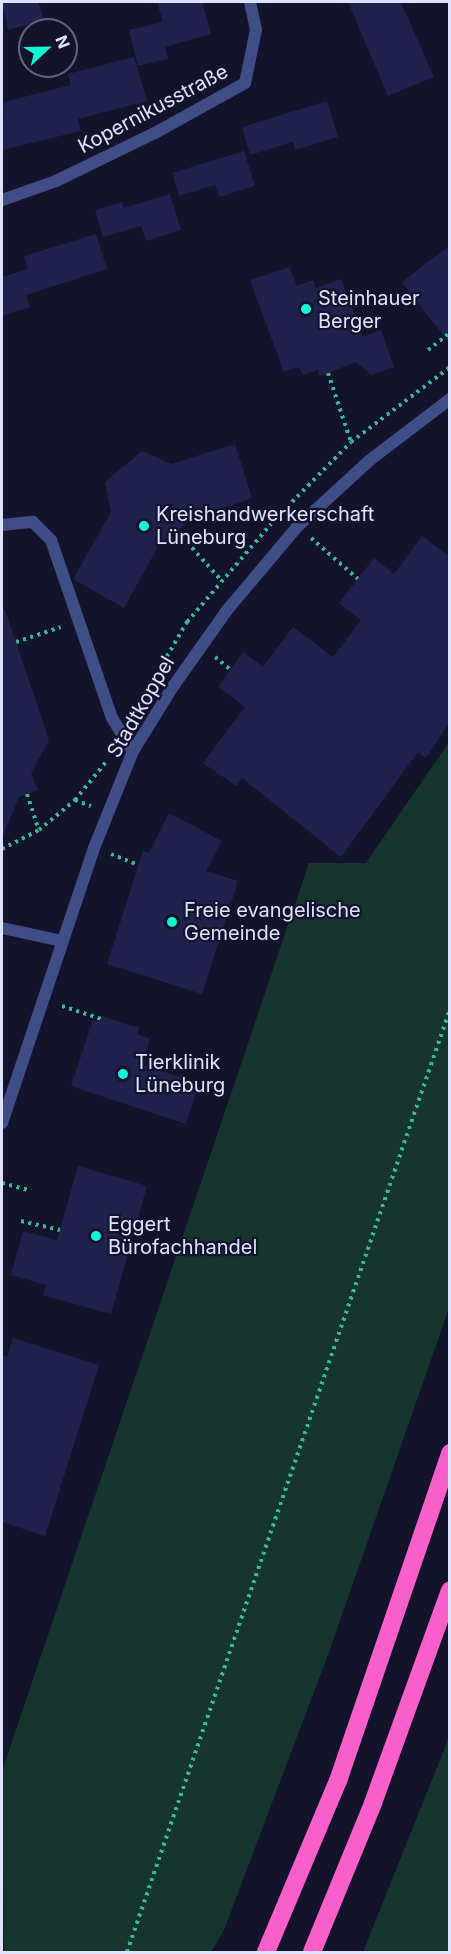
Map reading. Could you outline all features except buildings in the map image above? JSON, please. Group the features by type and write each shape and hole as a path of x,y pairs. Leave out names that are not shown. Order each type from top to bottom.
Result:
{"highway":[{"path":"266,1953 338,1781 450,1453"},
{"path":"312,1953 373,1803 450,1590"}],"street":[{"name":"Kopernikusstraße","path":"2,200 76,171 155,133 245,83 256,30 250,2"},
{"name":"Stadtkoppel","path":"2,1123 94,848 133,751 200,646 298,526 370,460 450,399"},
{"path":"2,525 33,522 51,540 112,718 133,751"},
{"path":"2,928 62,941"}],"path":[{"path":"428,350 450,333"},
{"path":"328,373 351,442"},
{"path":"298,526 358,579"},
{"path":"177,531 221,580"},
{"path":"16,642 80,621"},
{"path":"27,794 39,830"},
{"path":"94,848 138,865"},
{"path":"42,999 101,1019"},
{"path":"127,1953 450,1009"},
{"path":"2,1183 31,1191"},
{"path":"21,1221 60,1230"}],"green space":[{"path":"449,742 449,1308 329,1652 224,1930 211,1952 4,1952 2,1771 309,863 366,863"},
{"path":"449,1735 449,1952 363,1952 444,1750"}],"place":[{"name":"Steinhauer Berger","path":"306,309"},
{"name":"Kreishandwerkerschaft Lüneburg","path":"144,526"},
{"name":"Freie evangelische Gemeinde","path":"172,922"},
{"name":"Tierklinik Lüneburg","path":"123,1074"},
{"name":"Eggert Bürofachhandel","path":"96,1236"}]}
